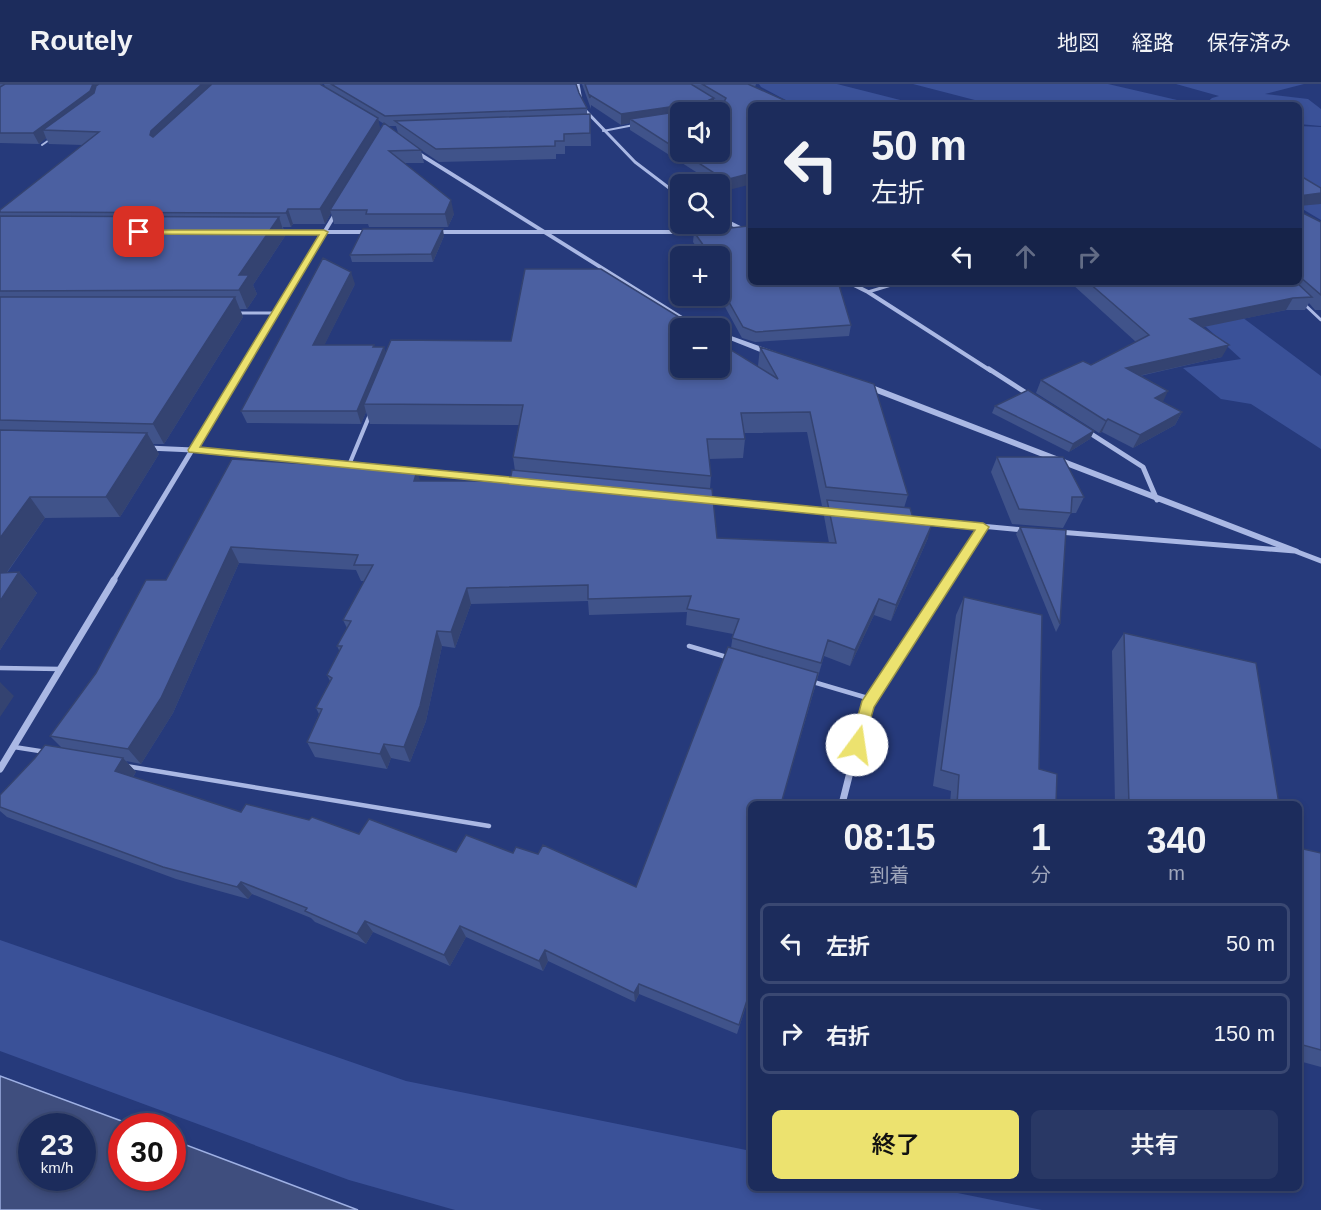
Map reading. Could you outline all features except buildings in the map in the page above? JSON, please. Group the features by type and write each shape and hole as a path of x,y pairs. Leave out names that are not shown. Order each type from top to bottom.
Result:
{"street":[{"path":"578,84 581,105 635,162 670,189"},
{"path":"404,143 421,156 682,318"},
{"path":"0,769 343,202"},
{"path":"730,223 748,232"},
{"path":"266,232 370,232"},
{"path":"428,232 670,232"},
{"path":"735,232 748,233"},
{"path":"854,285 1036,399"},
{"path":"730,338 783,357"},
{"path":"849,380 1321,561"},
{"path":"1075,424 1143,467 1157,500"},
{"path":"137,447 193,450 520,482"},
{"path":"696,499 834,512"},
{"path":"903,519 1026,530"},
{"path":"843,801 867,705 983,527"},
{"path":"1048,532 1295,551"}],"lane":[{"path":"603,130 637,125"},
{"path":"42,145 52,138"},
{"path":"868,292 891,285"},
{"path":"1299,299 1321,320"},
{"path":"228,313 275,313"},
{"path":"350,465 374,404"},
{"path":"689,646 735,659"},
{"path":"0,668 60,669"},
{"path":"803,679 871,699"},
{"path":"14,747 48,753"},
{"path":"118,764 489,826"}],"shaded area":[{"path":"759,84 837,84 908,102 789,102"},
{"path":"913,84 1108,84 1186,102 982,102"},
{"path":"1176,84 1304,84 1265,94 1308,99 1321,109 1321,126 1302,124 1302,102 1207,102 1219,96"},
{"path":"1302,126 1321,127 1321,220 1302,209"},
{"path":"1160,285 1199,285 1321,376 1321,449 1251,404 1221,399 1183,368 1241,359"},
{"path":"0,940 406,1081 748,1150 748,1191 948,1191 1042,1210 455,1210 349,1180 186,1120 186,1113 168,1113 0,1051"},
{"path":"0,1076 108,1116 108,1191 186,1191 186,1145 358,1210 0,1210"}],"route":[{"path":"139,232 324,232 193,450 983,527 867,705 857,745"}]}
